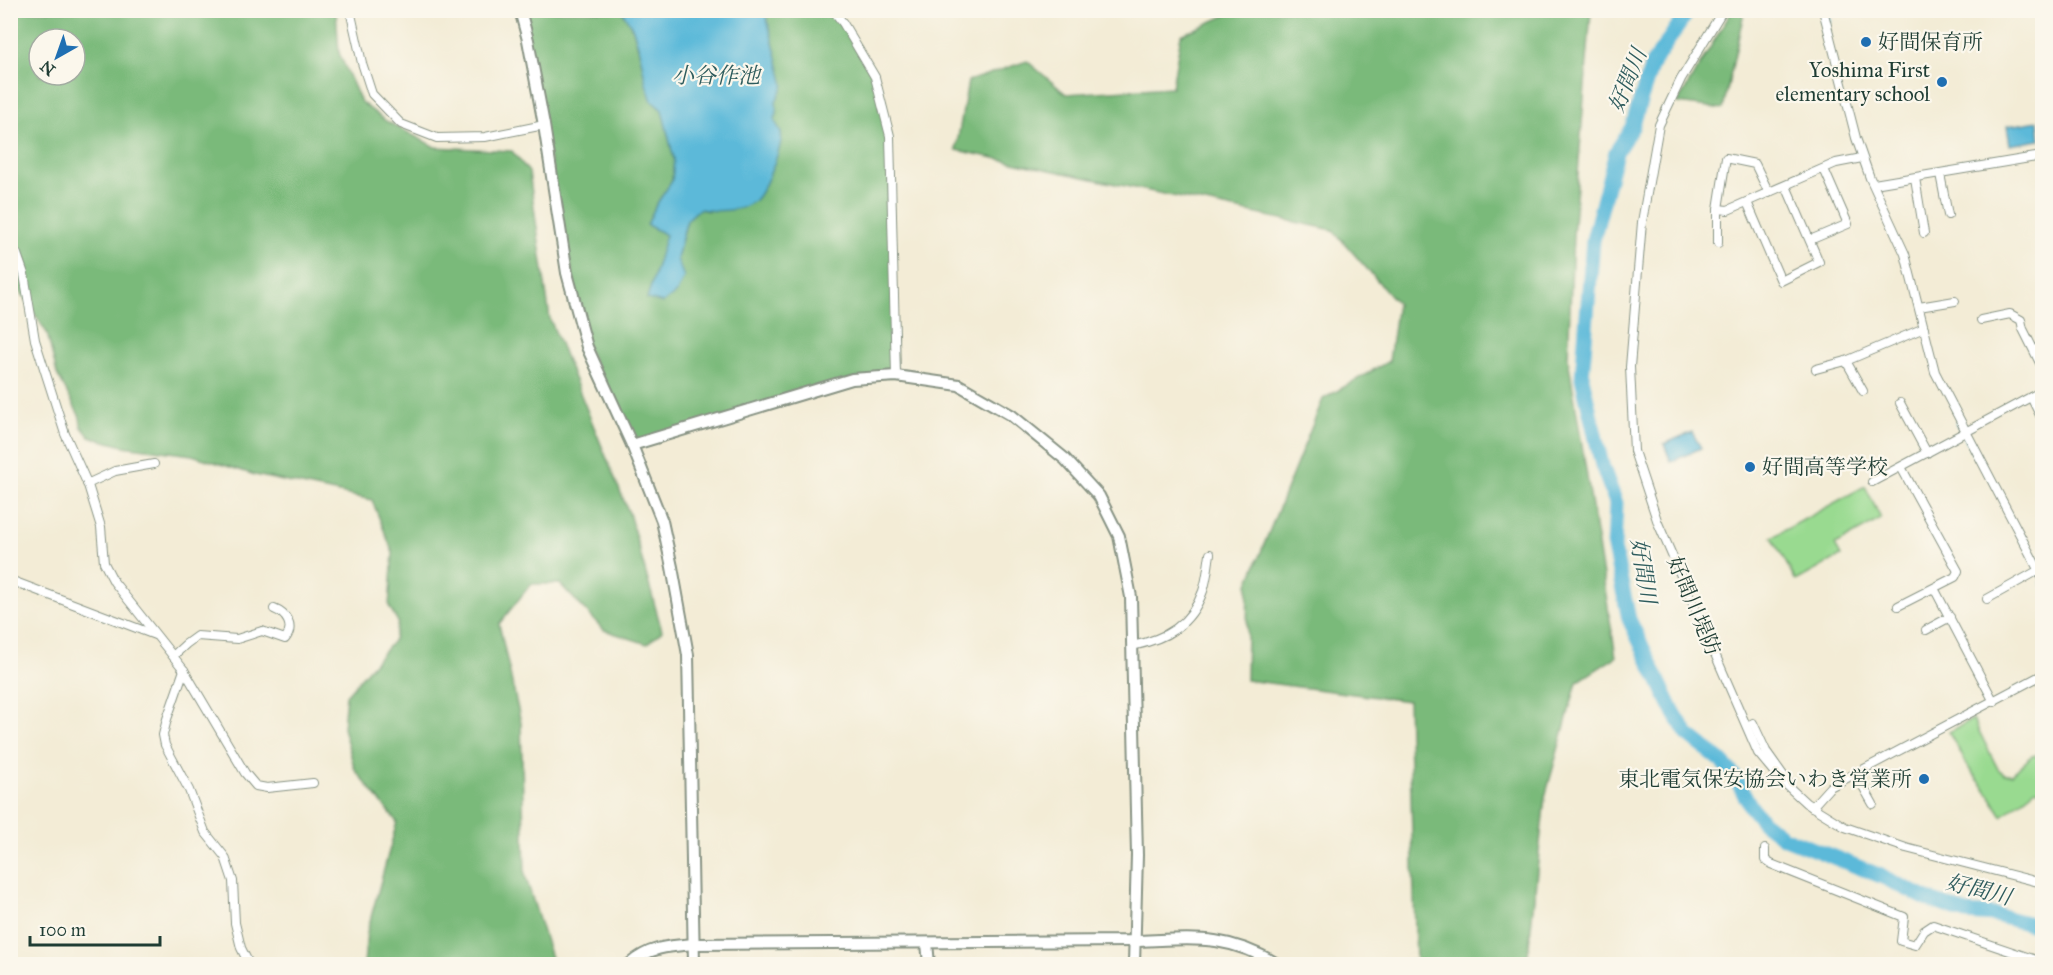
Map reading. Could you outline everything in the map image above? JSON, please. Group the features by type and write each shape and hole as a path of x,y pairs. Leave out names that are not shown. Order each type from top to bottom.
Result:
{"street":[{"path":"350,10 362,63 372,94 401,124 437,138 485,137 544,125"},
{"path":"520,10 544,125 567,273 587,347 632,445 662,521 688,655 694,964"},
{"path":"833,10 875,77 890,136 896,376"},
{"name":"好間川堤防","path":"1723,10 1681,79 1659,125 1642,222 1629,367 1634,451 1658,523 1758,753 1778,777 1812,807 1845,827 1906,848 2043,883"},
{"path":"1823,10 1862,158 1902,245 1935,372 2041,574 1987,599"},
{"path":"1874,184 2043,156"},
{"path":"1718,243 1718,209 1726,158 1755,164 1768,193"},
{"path":"1718,209 1728,210 1836,163 1862,158"},
{"path":"1810,240 1848,224 1824,169"},
{"path":"1940,174 1948,215"},
{"path":"1915,178 1924,232"},
{"path":"1748,202 1781,280 1819,262 1786,186"},
{"path":"10,246 20,261 24,274 35,340 45,374 65,434 87,484 100,527 106,570 184,670 245,773 256,786 267,788 313,783"},
{"path":"1919,307 1955,301"},
{"path":"1981,320 2010,314 2020,320 2043,367"},
{"path":"1816,369 1846,361 1922,329"},
{"path":"1846,361 1863,391"},
{"path":"632,445 852,379 896,376 959,385 1011,415 1065,459 1099,496 1119,536 1131,597 1137,855 1134,964"},
{"path":"1872,482 2043,391"},
{"path":"2031,397 2043,420"},
{"path":"1900,403 1927,453"},
{"path":"87,484 115,471 153,464"},
{"path":"1898,606 1954,577 1958,571 1901,467"},
{"path":"1132,646 1155,642 1176,630 1193,613 1204,590 1210,554"},
{"path":"10,580 156,636"},
{"path":"1935,590 1994,702"},
{"path":"173,656 197,636 237,639 262,631 285,639 289,634 290,624 281,612 274,609"},
{"path":"1926,630 1950,617"},
{"path":"184,670 163,735 165,745 189,790 205,832 225,857 233,881 235,924 241,948 249,964"},
{"path":"1812,807 1830,787 2043,675"},
{"path":"1753,723 1766,751 1791,789"},
{"path":"1856,774 1873,804"},
{"path":"1765,849 1765,860 1771,864 1904,917 1901,941 1915,945 1924,931 1933,926 2043,962"},
{"path":"630,964 649,950 665,946 694,944 1135,941 1200,938 1226,942 1255,951 1277,964"},
{"path":"927,943 929,964"}],"green space":[{"path":"1238,10 1591,11 1573,236 1568,358 1616,657 1577,682 1545,797 1527,964 1348,964 1416,961 1408,701 1246,680 1248,584 1323,399 1389,361 1397,303 1333,230 956,150 968,81 1027,61 1066,94 1172,87 1181,35"},
{"path":"11,11 336,11 339,53 361,102 386,121 435,147 512,151 529,172 550,319 629,513 662,631 647,644 604,630 560,584 531,584 499,624 521,723 525,875 553,964 364,964 367,932 397,822 355,770 343,728 346,695 394,640 398,622 389,606 393,553 372,500 255,475 192,455 123,446 90,437 81,426 80,417 57,374 47,333 11,277"},
{"path":"520,11 622,11 633,29 652,101 662,110 674,159 672,181 656,205 647,225 667,235 647,299 677,259 687,220 699,209 708,211 777,114 776,101 783,85 765,11 833,11 875,77 890,136 896,376 852,379 632,445 587,347"},
{"path":"1732,11 1743,11 1743,17 1723,109 1677,103"},
{"path":"1865,486 1881,519 1835,545 1841,556 1796,581 1772,537"},
{"path":"1973,719 1998,769 2005,774 2012,774 2032,756 2037,755 2042,760 2042,791 2036,789 2002,816 1987,791 1970,770 1949,732"}],"water":[{"name":"小谷作池","path":"622,11 765,11 784,85 776,101 777,114 774,120 781,133 779,148 772,169 758,197 749,205 735,209 713,211 699,209 687,220 677,259 684,277 677,292 663,303 647,299 666,235 647,225 656,205 672,181 674,159 662,110 652,101 633,29"},
{"path":"2038,121 2040,140 2010,145 2007,126"},
{"path":"1692,432 1701,448 1671,462 1664,444"}],"waterway":[{"name":"好間川","path":"1689,10 1652,64 1632,127 1616,152 1593,240 1582,378 1602,465 1616,503 1614,548 1629,619 1672,709 1687,734 1721,761 1734,775 1751,807 1763,822 1783,837 1881,876 1925,898 1966,913 1995,915 2042,927"},
{"path":"1827,10 1830,22"},
{"path":"1956,421 1960,429"},
{"path":"1964,436 1975,456"}],"place":[{"name":"好間保育所","path":"1866,42"},
{"name":"Yoshima First elementary school","path":"1942,82"},
{"name":"好間高等学校","path":"1750,467"},
{"name":"東北電気保安協会いわき営業所","path":"1924,779"}]}
